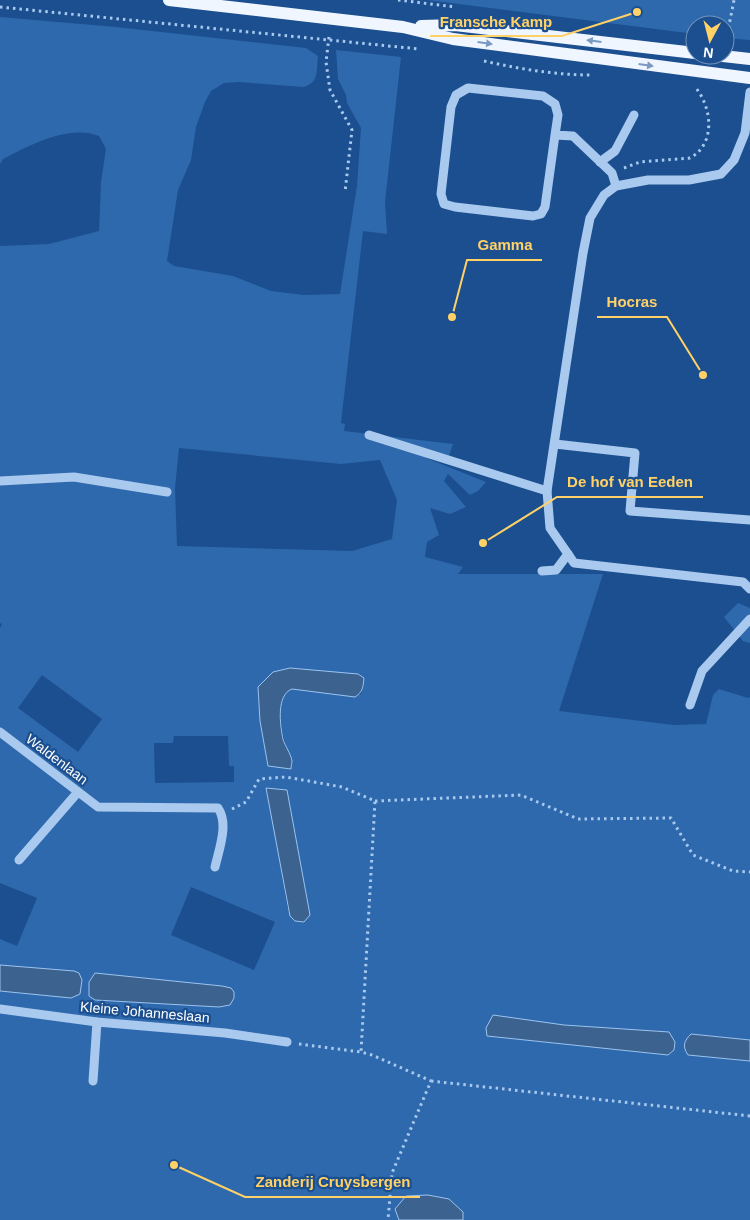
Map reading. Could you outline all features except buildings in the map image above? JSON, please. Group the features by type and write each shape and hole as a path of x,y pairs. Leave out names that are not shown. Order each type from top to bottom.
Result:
{"main road":[{"path":"169,0 403,27 453,39 750,78"},
{"path":"403,27 455,26 685,52"},
{"path":"735,57 750,59"}],"street":[{"path":"468,88 543,96 555,104 558,115 555,135 545,207 541,214 533,216 455,207 444,204 441,194 451,107 456,95 468,88"},
{"path":"750,92 745,133 734,160 722,174 689,180 648,180 616,186 604,195 590,218 548,491 550,528 574,563 743,582 750,589"},
{"path":"600,162 615,152 634,115"},
{"path":"555,135 573,136 612,173 616,186"},
{"path":"369,435 548,491"},
{"path":"555,444 635,453 630,511 750,520"},
{"path":"0,481 74,476 167,492"},
{"path":"542,571 556,570 568,554"},
{"path":"690,705 702,671 750,619"},
{"name":"Waldenlaan","path":"0,732 98,808 218,808 222,814"},
{"path":"19,860 78,792"},
{"path":"215,867 223,828 222,814"},
{"name":"Kleine Johanneslaan","path":"0,1009 98,1022 225,1033 287,1042"},
{"path":"92,1081 98,1022"}],"path":[{"path":"731,15 734,0"},
{"path":"0,7 421,49"},
{"path":"332,18 326,62 330,90 352,130 345,192"},
{"path":"478,60 561,75 599,75"},
{"path":"612,173 640,162 690,158 697,154 705,144 709,120 702,95 694,85"},
{"path":"222,814 246,802 258,779 286,777 342,787 375,801 521,796 578,818 671,818 693,855 733,871 750,872"},
{"path":"361,1052 375,801"},
{"path":"287,1042 361,1052 431,1081 750,1116"},
{"path":"388,1220 392,1173 431,1081"}],"shaded area":[{"path":"427,0 750,0 750,40 735,39 735,15 685,15 685,33"},
{"path":"0,17 116,27 306,48 318,56 315,79 308,85 303,87 239,82 224,83 211,91 196,127 191,160 178,190 167,261 174,266 233,276 271,291 304,295 340,294 357,186 361,128 347,103 346,95 338,79 336,50 401,57 385,202 387,234 363,231 341,423 345,424 344,431 453,444 449,456 426,458 486,482 478,491 470,495 448,474 444,481 466,507 450,514 430,508 439,535 427,542 425,557 463,567 458,574 603,574 559,711 674,725 706,724 713,695 719,689 750,697 750,1040 692,1034 688,1055 750,1061 750,1220 0,1220 0,939 17,946 37,898 0,883 0,628 2,624 0,623 0,246 49,244 99,231 101,182 106,149 99,136 87,133 63,134 37,142 3,159 0,164","holes":["179,448 341,464 380,460 397,500 392,539 352,551 177,546 175,488","273,672 364,678 361,694 292,689 285,693 280,711 281,722 292,760 268,766 260,721 258,687","42,675 102,719 78,752 18,708","174,736 228,736 229,766 234,766 234,782 155,783 154,743 173,743","287,790 310,915 295,921 290,916 276,841","191,887 275,922 254,970 171,935","493,1016 564,1025 669,1032 674,1050 668,1055 487,1036"]},
{"path":"738,603 750,608 750,643 743,641 724,617"},
{"path":"290,668 358,674 364,678 362,689 355,697 292,689 287,692 281,704 280,719 283,739 292,761 291,769 268,766 260,721 258,687 273,672"},
{"path":"266,788 287,790 310,915 304,922 295,921 290,916"},
{"path":"0,965 74,971 79,973 82,980 80,994 71,998 0,991"},
{"path":"95,973 222,986 231,988 234,992 234,998 230,1005 219,1007 95,1000 89,996 89,982"},
{"path":"493,1015 564,1025 669,1032 675,1042 674,1050 668,1055 487,1036 486,1028"},
{"path":"691,1034 750,1040 750,1061 688,1055 685,1044"},
{"path":"428,1195 449,1199 463,1212 463,1220 399,1220 395,1209 406,1196"}],"place":[{"name":"Fransche Kamp","path":"637,12"},
{"name":"Gamma","path":"452,317"},
{"name":"Hocras","path":"703,375"},
{"name":"De hof van Eeden","path":"483,543"},
{"name":"Zanderij Cruysbergen","path":"174,1165"}]}
